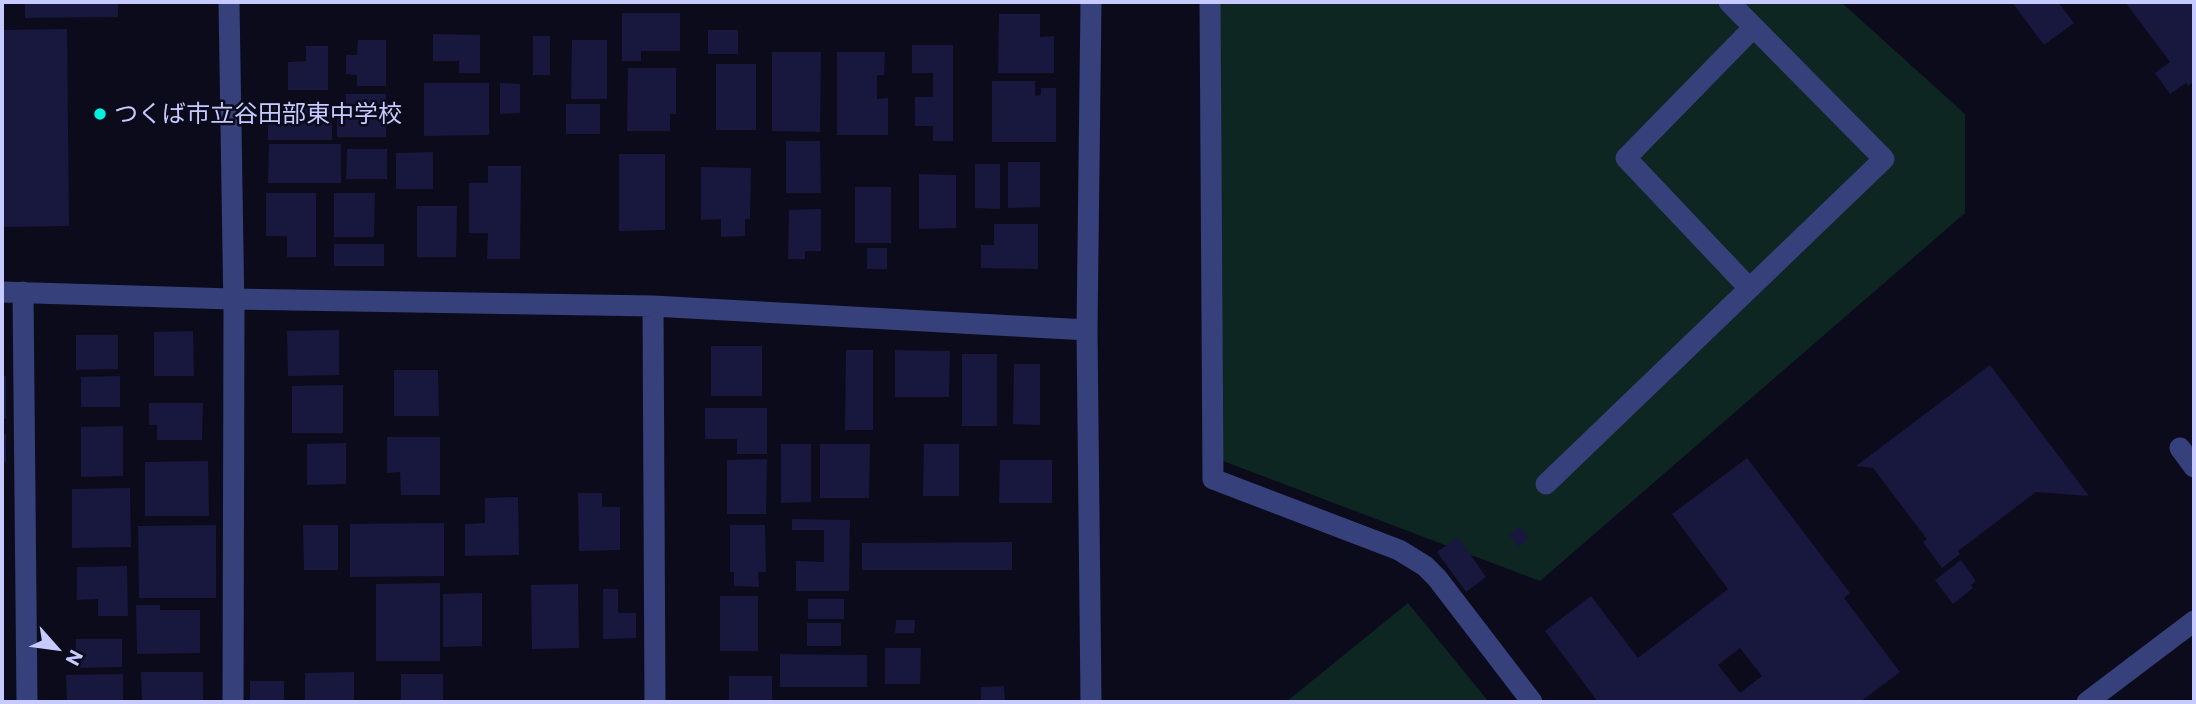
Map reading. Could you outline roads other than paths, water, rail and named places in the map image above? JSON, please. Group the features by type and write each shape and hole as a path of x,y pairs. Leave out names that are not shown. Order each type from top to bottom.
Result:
{"street":[{"path":"229,2 233,702"},
{"path":"1091,2 1087,330 1091,702"},
{"path":"1210,2 1213,479 1399,550 1425,566 1532,702"},
{"path":"1546,484 1884,159 1729,2"},
{"path":"1749,288 1626,158 1754,27"},
{"path":"27,702 12,292 232,299 653,306 1087,330"},
{"path":"653,306 655,702"},
{"path":"2180,448 2194,467"},
{"path":"2087,702 2194,621"}],"place":[{"name":"つくば市立谷田部東中学校","path":"100,114"}]}
